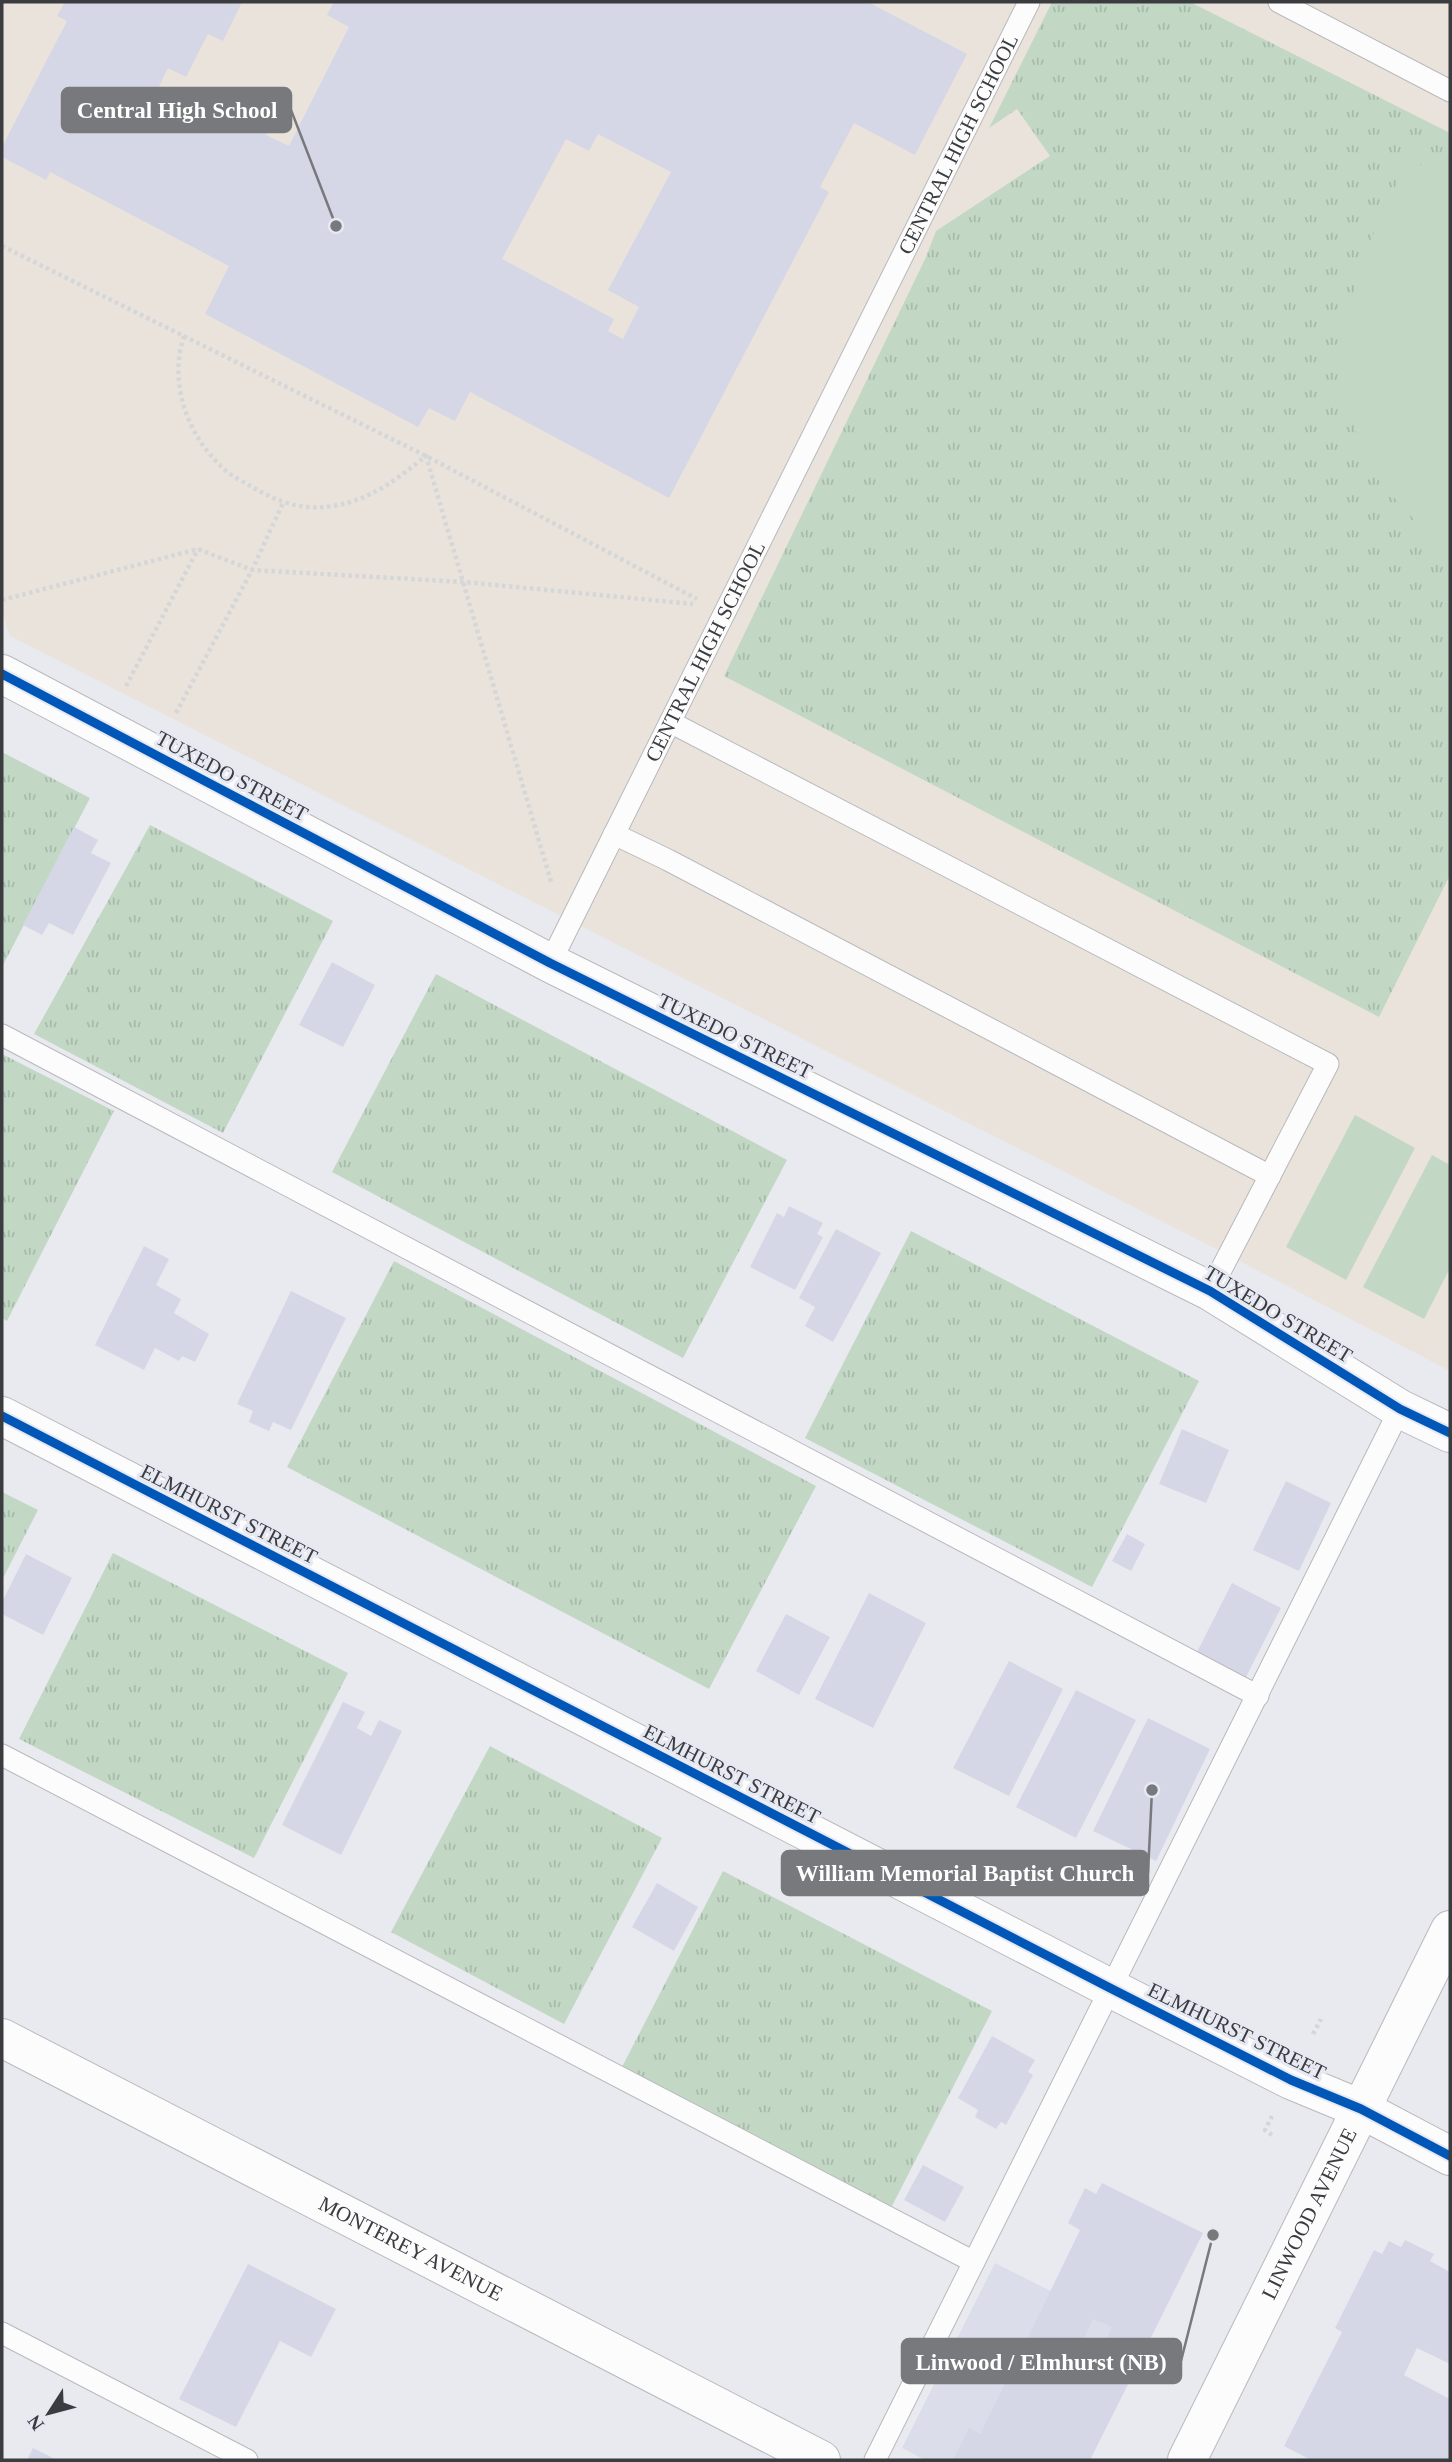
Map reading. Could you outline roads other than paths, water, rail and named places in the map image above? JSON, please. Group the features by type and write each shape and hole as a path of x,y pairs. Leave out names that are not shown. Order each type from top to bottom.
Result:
{"street":[{"name":"TUXEDO STREET","path":"2,674 550,963 1210,1291 1400,1409 1450,1433"},
{"name":"ELMHURST STREET","path":"2,1416 1110,1988 1291,2080 1361,2109 1450,2156"},
{"name":"LINWOOD AVENUE","path":"1187,2460 1450,1930"},
{"name":"MONTEREY AVENUE","path":"2,2038 821,2460"}],"lane":[{"name":"CENTRAL HIGH SCHOOL","path":"550,963 670,722 718,609 1029,2"},
{"path":"1279,2 1450,91"},
{"path":"670,722 1328,1064 1210,1291"},
{"path":"614,834 1270,1176"},
{"path":"2,1035 1258,1696"},
{"path":"875,2460 1400,1409"},
{"path":"2,1755 974,2262"},
{"path":"2,2333 247,2460"}],"place":[{"name":"Central High School","path":"336,226"},
{"name":"William Memorial Baptist Church","path":"1152,1790"},
{"name":"Linwood / Elmhurst (NB)","path":"1213,2235"}]}
